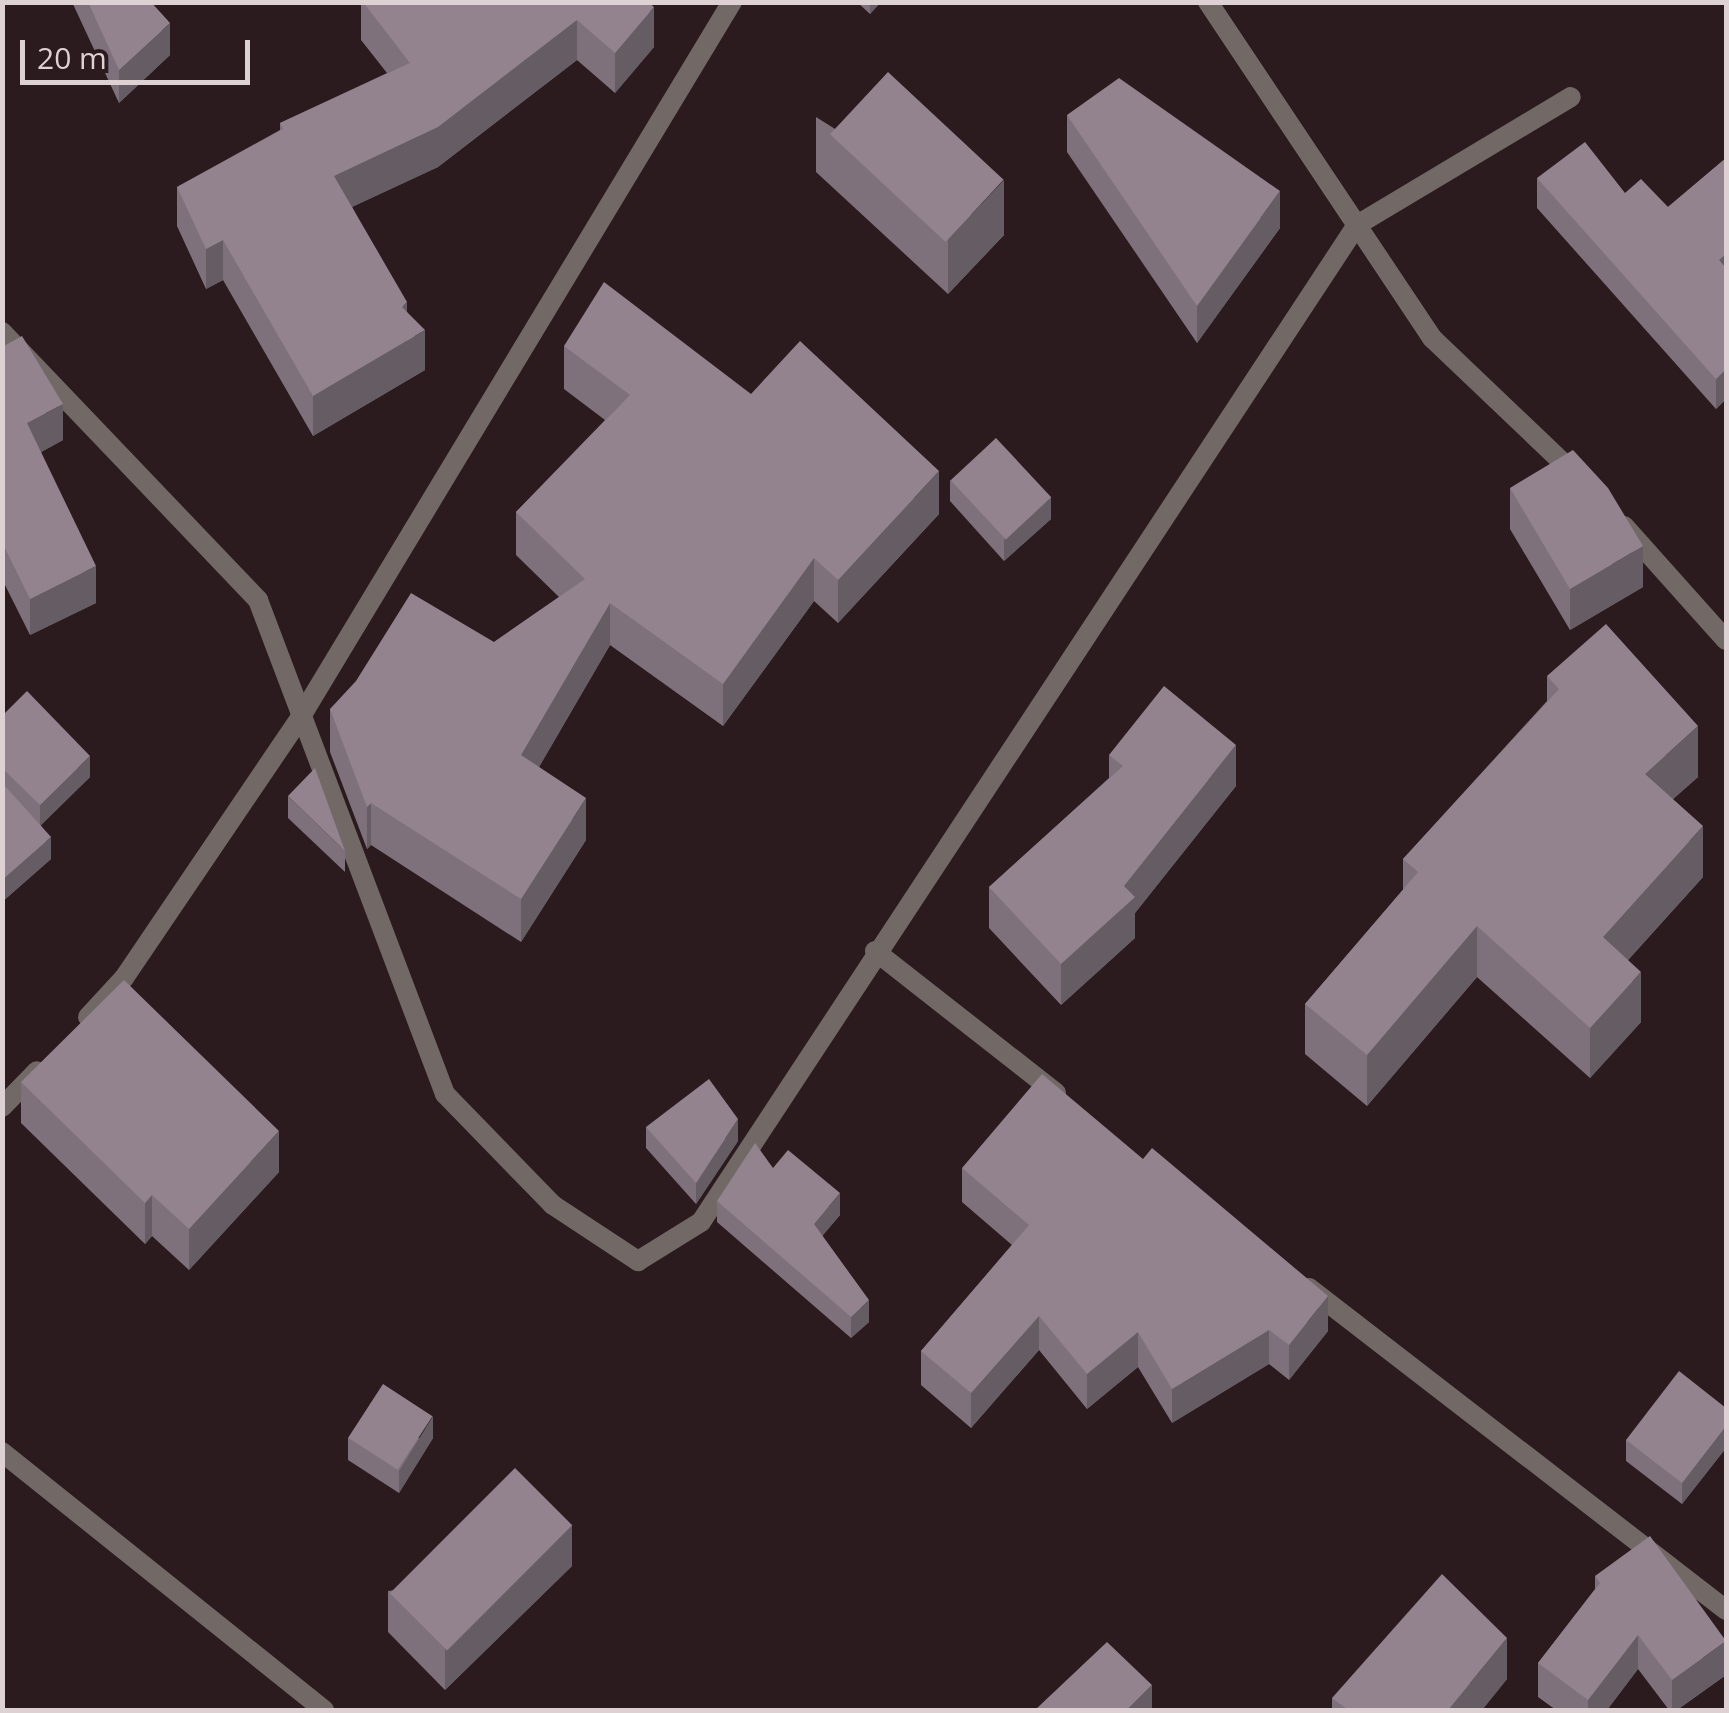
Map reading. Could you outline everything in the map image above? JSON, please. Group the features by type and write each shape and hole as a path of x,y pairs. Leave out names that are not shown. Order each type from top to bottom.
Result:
{"street":[{"path":"2,1107 124,978 300,718 732,2"},
{"path":"1208,2 1432,338 1602,501 1726,640"},
{"path":"2,332 258,600 446,1094 554,1205 638,1261 702,1222 875,951 1356,225 1571,97"},
{"path":"875,951 1082,1112"},
{"path":"1286,1270 1726,1610"},
{"path":"2,1452 324,1710"}],"building":[{"path":"88,2 151,2 170,23 119,70"},
{"path":"363,2 648,2 654,7 615,53 577,20 438,127 334,176 407,302 402,307 425,330 313,396 223,240 206,249 177,187 283,129 280,123 410,63"},
{"path":"888,72 1004,180 946,242 830,134"},
{"path":"1119,78 1280,191 1197,306 1067,115"},
{"path":"1585,142 1625,193 1641,179 1668,207 1726,158 1726,254 1719,260 1726,268 1726,369 1716,379 1537,178"},
{"path":"604,282 751,394 800,341 939,471 838,580 814,558 723,684 610,603 521,755 586,798 521,899 371,803 367,807 330,709 356,681 411,593 494,642 585,579 516,512 630,395 564,346"},
{"path":"22,336 63,404 27,423 96,566 30,599 2,542 2,347"},
{"path":"996,438 1051,497 1006,540 951,480"},
{"path":"1573,450 1608,488 1643,546 1570,589 1510,488"},
{"path":"1606,624 1698,726 1645,774 1703,826 1603,937 1641,972 1590,1028 1477,926 1367,1055 1305,1004 1418,872 1403,859 1559,689 1547,676"},
{"path":"1164,686 1236,745 1124,886 1135,897 1061,964 989,887 1123,766 1109,755"},
{"path":"27,691 90,756 40,805 2,768 2,716"},
{"path":"315,768 345,851 288,796"},
{"path":"5,786 51,837 2,880 2,789"},
{"path":"124,980 279,1131 189,1229 152,1195 145,1203 21,1082"},
{"path":"1042,1074 1143,1159 1152,1148 1328,1296 1289,1345 1269,1330 1172,1389 1138,1332 1087,1374 1039,1316 971,1393 921,1351 1029,1225 962,1168"},
{"path":"709,1079 738,1119 696,1183 646,1127"},
{"path":"755,1143 773,1168 788,1150 840,1193 814,1224 869,1300 851,1317 717,1201"},
{"path":"1679,1371 1726,1408 1726,1426 1682,1483 1626,1440"},
{"path":"383,1384 432,1416 398,1470 348,1438"},
{"path":"515,1468 572,1525 447,1650 390,1593"},
{"path":"1650,1536 1726,1641 1672,1680 1638,1635 1588,1700 1538,1663 1600,1583 1595,1576"},
{"path":"1442,1574 1507,1638 1448,1710 1348,1710 1332,1698"},
{"path":"1107,1642 1152,1685 1127,1710 1035,1710"}]}
